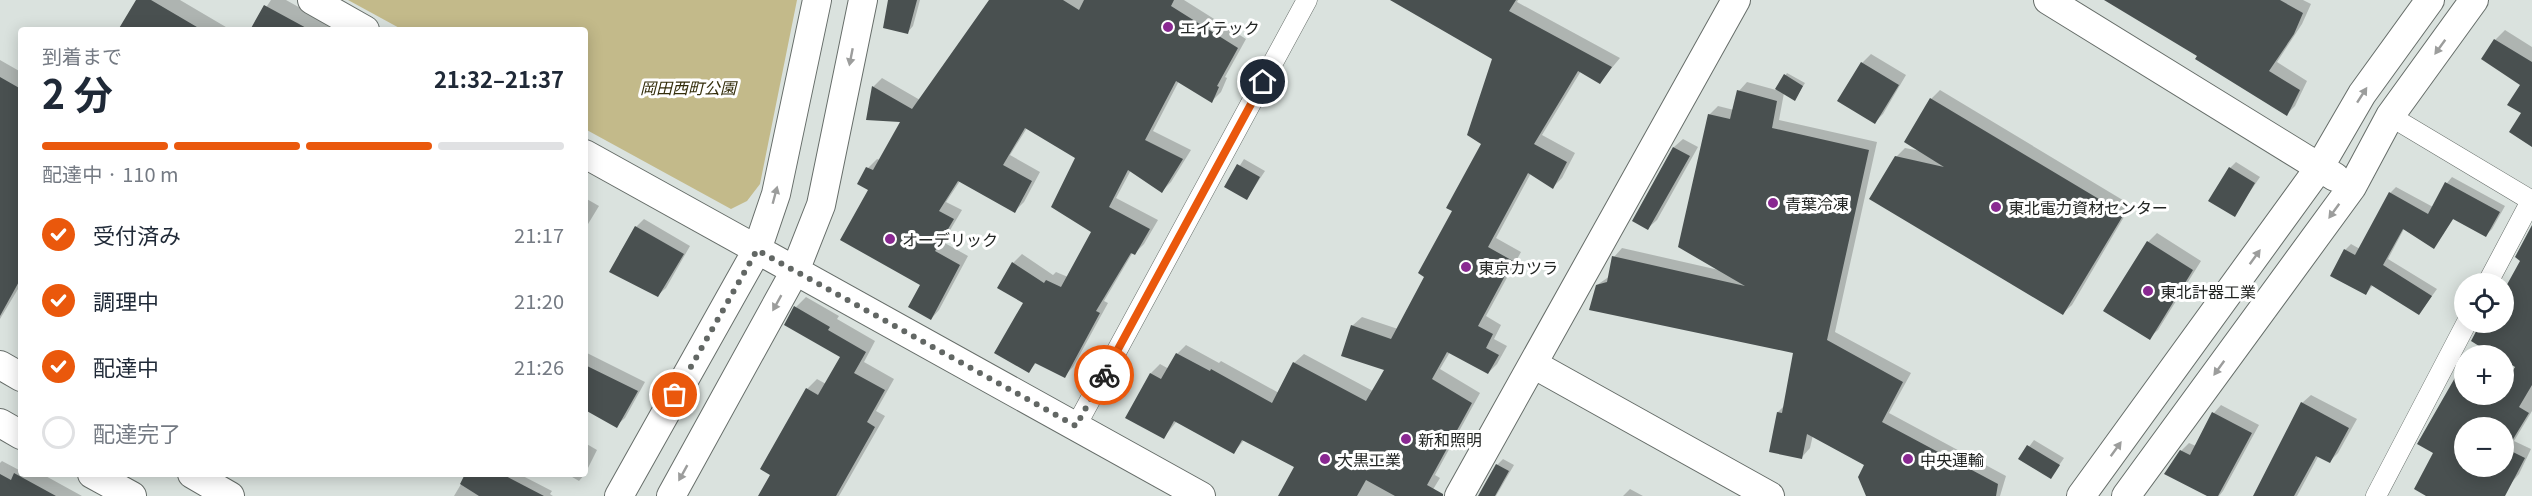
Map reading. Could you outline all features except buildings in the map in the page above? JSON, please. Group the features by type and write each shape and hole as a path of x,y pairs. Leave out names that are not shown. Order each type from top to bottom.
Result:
{"street":[{"path":"312,0 360,27"},
{"path":"619,496 757,250 776,194 817,0"},
{"path":"671,496 795,272 821,205 863,0"},
{"path":"1076,426 1307,0"},
{"path":"1459,496 1736,0"},
{"path":"2048,0 2352,187"},
{"path":"2090,495 2319,168 2362,94 2430,0"},
{"path":"2126,496 2352,187 2390,116 2474,0"},
{"path":"2390,116 2531,201 2493,273"},
{"path":"588,156 1201,496"},
{"path":"2376,496 2461,333"},
{"path":"1533,364 1770,496"},
{"path":"0,365 18,375"},
{"path":"0,423 18,433"},
{"path":"97,477 132,496"},
{"path":"197,477 230,496"}],"green space":[{"name":"岡田西町公園","path":"348,0 797,0 760,184 747,201 731,209 588,131 588,27 398,27"}],"way so far":[{"path":"675,395 757,250 1076,426 1104,375"}],"place":[{"name":"エイテック","path":"1168,27"},
{"name":"青葉冷凍","path":"1773,203"},
{"name":"東北電力資材センター","path":"1996,207"},
{"name":"オーデリック","path":"890,239"},
{"name":"東京カツラ","path":"1466,267"},
{"name":"東北計器工業","path":"2148,291"},
{"name":"新和照明","path":"1406,439"},
{"name":"大黒工業","path":"1325,459"},
{"name":"中央運輸","path":"1908,459"}],"route":[{"path":"1104,375 1263,82"}]}
